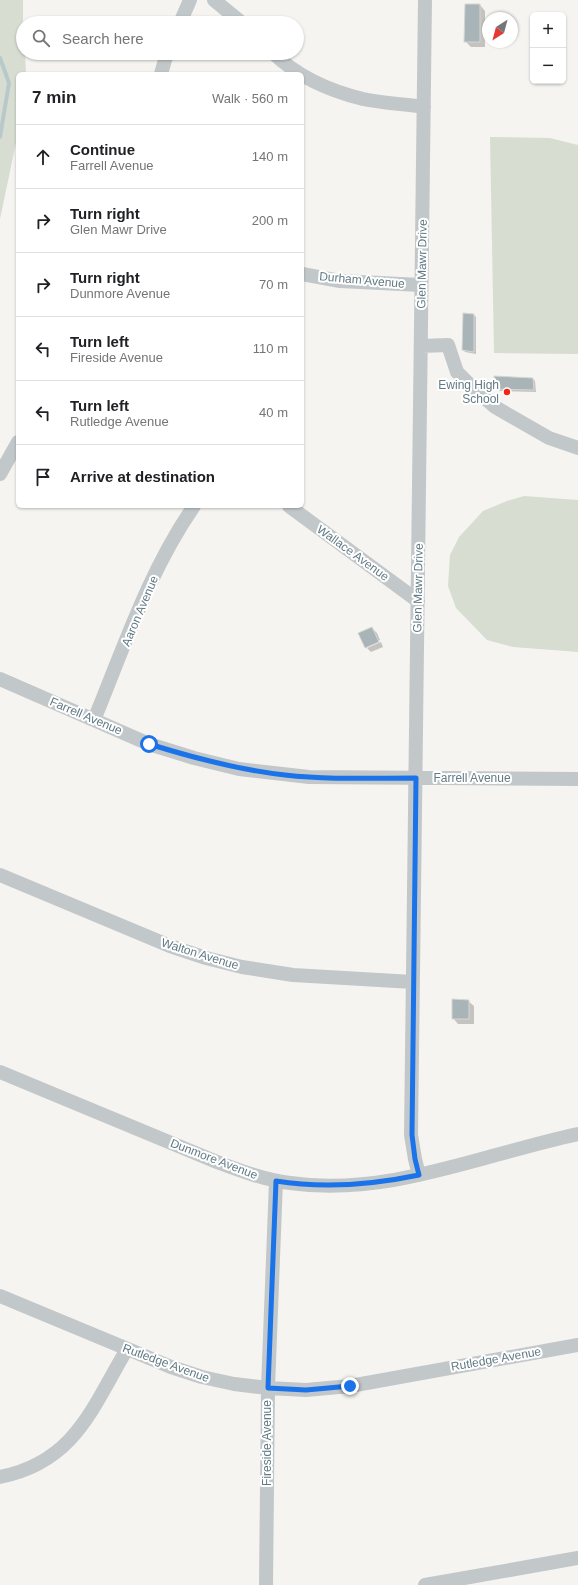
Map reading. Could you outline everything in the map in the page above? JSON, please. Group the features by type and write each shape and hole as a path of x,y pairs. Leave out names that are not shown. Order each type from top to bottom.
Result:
{"street":[{"path":"183,16 190,0"},
{"path":"214,0 233,16"},
{"name":"Glen Mawr Drive","path":"419,1175 412,1135 425,0"},
{"path":"162,72 165,60"},
{"path":"282,60 299,72"},
{"path":"304,75 340,92 364,99 424,107"},
{"name":"Durham Avenue","path":"304,274 340,281 421,285"},
{"path":"421,346 448,345 457,372 495,407 549,438 578,448"},
{"path":"0,474 16,446"},
{"name":"Aaron Avenue","path":"94,720 146,593 163,559 193,508"},
{"name":"Wallace Avenue","path":"291,508 418,601"},
{"name":"Farrell Avenue","path":"0,679 149,744 194,758 239,769 309,777 578,779"},
{"name":"Walton Avenue","path":"0,875 170,946 206,958 242,967 294,975 413,982"},
{"name":"Dunmore Avenue","path":"0,1072 248,1174 276,1181 318,1186 349,1186 419,1175 578,1134"},
{"name":"Fireside Avenue","path":"266,1585 268,1388 276,1181"},
{"name":"Rutledge Avenue","path":"0,1296 171,1367 202,1377 234,1384 268,1388 306,1390 350,1386 578,1345"},
{"path":"0,1476 19,1472 36,1465 54,1455 68,1442 82,1427 127,1348"},
{"path":"425,1585 578,1558"}],"shaded area":[{"path":"0,0 23,0 23,16 16,16 16,60 25,60 26,72 16,72 16,143 0,219"},
{"path":"490,137 550,138 578,145 578,354 494,353"},
{"path":"524,496 578,500 578,652 513,647 487,640 456,608 448,586 450,555 459,537 483,511"}],"building":[{"path":"465,4 480,4 480,42 464,42"},
{"path":"463,313 474,314 474,352 462,350"},
{"path":"494,376 533,378 534,390 495,389"},
{"path":"372,627 379,642 365,648 358,633"},
{"path":"452,999 469,1000 469,1019 452,1019"}],"waterway":[{"path":"0,58 9,83 0,137"}],"place":[{"name":"Ewing High School","path":"507,392"}],"route":[{"path":"149,744 194,758 239,769 285,775 309,777 416,778 412,1135 419,1175 349,1186 318,1186 276,1181 268,1388 306,1390 350,1386"}]}
